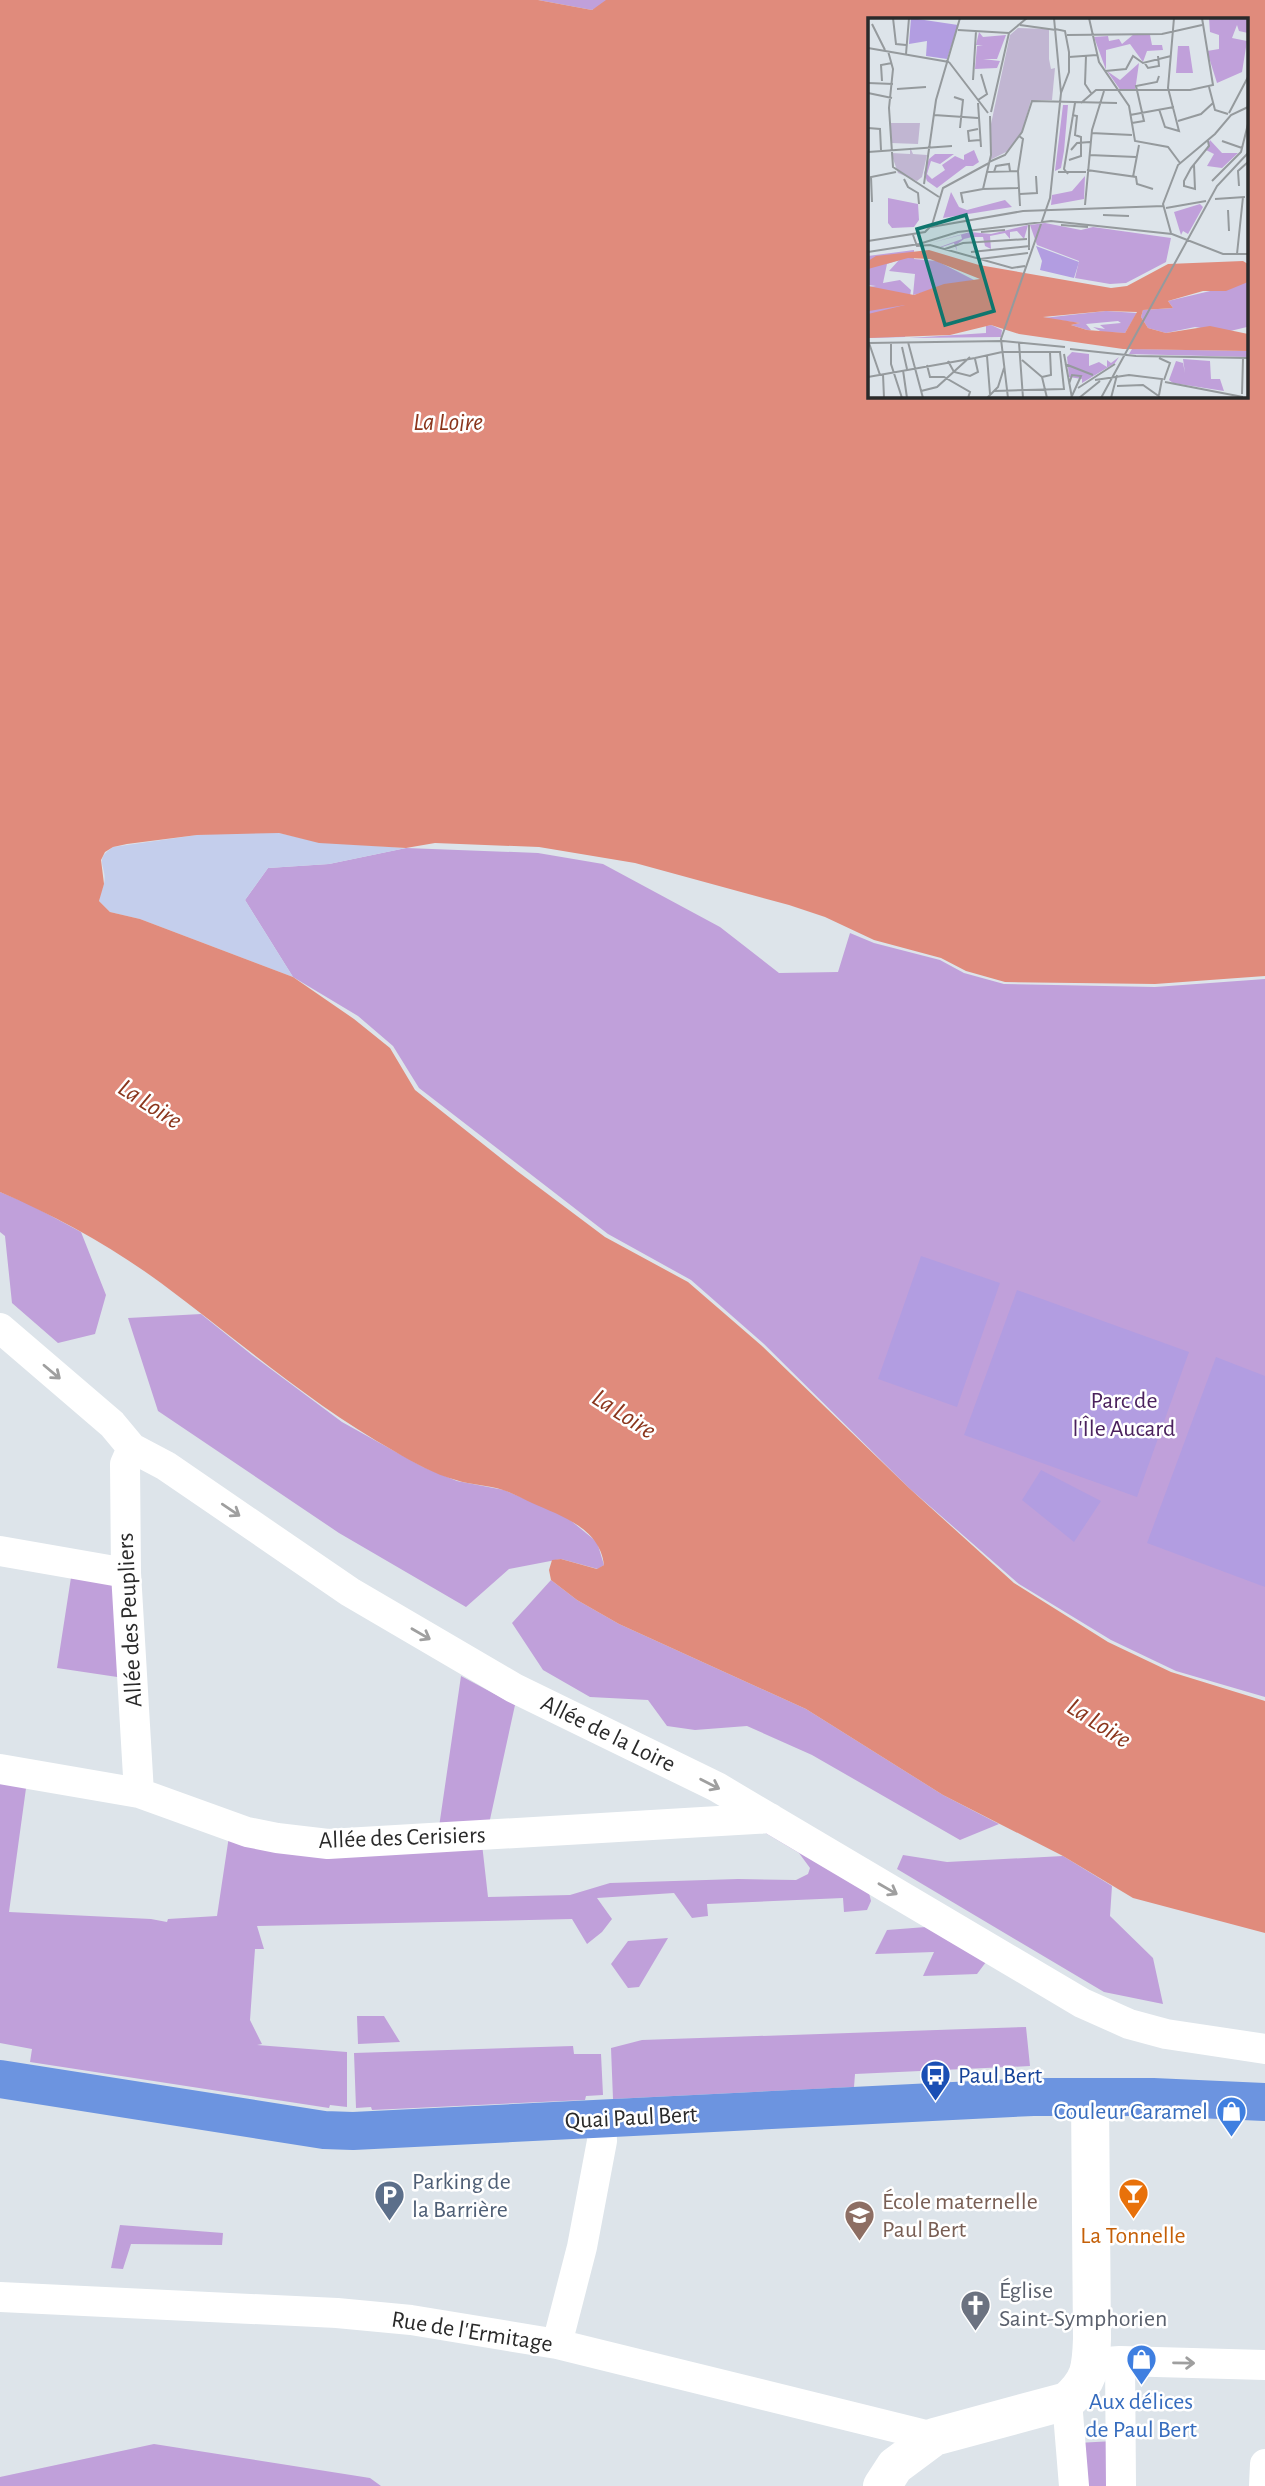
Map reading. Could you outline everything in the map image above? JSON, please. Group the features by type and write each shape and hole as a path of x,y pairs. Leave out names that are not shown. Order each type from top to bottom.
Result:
{"main road":[{"name":"Quai Paul Bert","path":"0,2079 324,2130 353,2131 1022,2098 1090,2096 1265,2102"}],"street":[{"name":"Allée de la Loire","path":"1,1329 112,1424 132,1448 166,1466 350,1592 514,1688 717,1787 1082,2003 1129,2024 1166,2034 1265,2049"},
{"name":"Allée des Peupliers","path":"132,1448 125,1464 126,1573 139,1793"},
{"path":"0,1551 126,1573"},
{"name":"Allée des Cerisiers","path":"0,1769 139,1793 247,1832 277,1839 328,1844 770,1818"},
{"path":"1090,2096 1106,2362 1121,2486"},
{"path":"556,2344 582,2247 602,2141 601,2120"},
{"name":"Rue de l'Ermitage","path":"0,2297 411,2320 556,2344 934,2437"},
{"path":"882,2486 895,2466 934,2437 1067,2401 1106,2362 1265,2365"},
{"path":"1067,2401 1074,2486"},
{"path":"1264,2486 1265,2465"}],"green space":[{"path":"538,0 606,0 606,2 592,10"},
{"name":"Parc de l'Île Aucard","path":"406,848 538,853 603,864 720,927 779,973 838,972 850,933 874,943 940,960 964,973 1004,984 1155,987 1265,979 1265,1697 1176,1671 1111,1640 1019,1584 909,1488 764,1344 691,1280 608,1234 419,1088 393,1046 358,1016 293,977 245,900 268,868 329,864"},
{"path":"0,1192 81,1232 106,1295 95,1334 58,1343 12,1303 5,1236 0,1232"},
{"path":"921,1256 1000,1283 957,1407 878,1379"},
{"name":"Parc de l'Île Aucard","path":"1017,1290 1189,1352 1137,1497 964,1435"},
{"path":"201,1314 342,1422 423,1467 457,1481 504,1490 564,1515 597,1542 604,1565 598,1569 561,1559 509,1569 466,1607 339,1533 158,1411 128,1318"},
{"path":"1216,1357 1265,1376 1265,1587 1147,1543"},
{"path":"1041,1470 1101,1501 1074,1542 1022,1500"},
{"path":"72,1571 119,1584 124,1678 57,1668"},
{"path":"551,1580 577,1600 619,1624 806,1709 943,1795 999,1824 960,1840 812,1755 747,1726 695,1730 667,1726 648,1700 590,1697 543,1670 512,1623"},
{"path":"461,1676 515,1705 489,1824 439,1827"},
{"path":"0,1776 27,1781 9,1912 167,1922 168,1919 217,1916 229,1836 482,1844 488,1897 570,1895 610,1883 796,1880 808,1874 810,1868 799,1853 762,1831 768,1832 869,1893 871,1901 867,1910 844,1912 843,1898 707,1904 708,1916 692,1918 674,1893 597,1898 612,1919 602,1932 587,1944 572,1919 257,1926 264,1949 255,1949 250,2020 262,2044 257,2045 347,2052 347,2107 330,2105 329,2108 30,2062 32,2049 0,2043"},
{"path":"903,1855 947,1862 1063,1856 1112,1886 1110,1916 1153,1958 1163,2004 1104,1992 897,1869"},
{"path":"926,1927 986,1962 977,1974 923,1976 934,1952 875,1954 887,1930"},
{"path":"668,1938 639,1987 628,1988 611,1964 628,1941"},
{"path":"357,2016 384,2016 400,2042 358,2044"},
{"path":"1026,2027 1030,2066 855,2074 854,2087 613,2099 611,2048 642,2040"},
{"path":"573,2046 574,2054 601,2054 603,2095 586,2096 585,2100 372,2110 371,2107 356,2108 354,2053"},
{"path":"120,2225 223,2233 222,2245 131,2244 123,2269 111,2268"},
{"path":"1114,2441 1115,2486 1081,2486 1077,2443"},
{"path":"154,2444 370,2478 381,2486 0,2486 0,2477"}],"sand":[{"path":"227,833 279,833 319,842 406,848 329,864 268,868 245,900 293,977 140,919 110,912 99,901 105,878 103,856 113,847"}],"water":[{"name":"La Loire","path":"0,0 538,0 592,10 606,0 1265,0 1265,976 1155,984 1005,982 966,971 941,958 874,940 825,917 789,905 635,863 539,847 435,843 406,848 319,843 279,833 197,835 127,844 105,852 101,860 104,884 99,901 110,912 140,919 293,977 354,1019 390,1048 415,1090 517,1171 605,1237 688,1282 762,1346 909,1488 1014,1583 1108,1642 1171,1672 1265,1701 1265,1933 1133,1898 1063,1856 943,1795 806,1709 619,1624 577,1600 551,1580 549,1570 552,1560 561,1559 597,1569 604,1565 595,1542 577,1525 507,1491 462,1482 424,1468 363,1433 304,1392 161,1283 123,1257 42,1211 0,1192"}],"place":[{"name":"Paul Bert","path":"935,2103"},
{"name":"Couleur Caramel","path":"1231,2139"},
{"name":"La Tonnelle","path":"1133,2221"},
{"name":"Parking de la Barrière","path":"389,2223"},
{"name":"École maternelle Paul Bert","path":"859,2243"},
{"name":"Église Saint-Symphorien","path":"976,2332"},
{"name":"Aux délices de Paul Bert","path":"1141,2387"}]}
